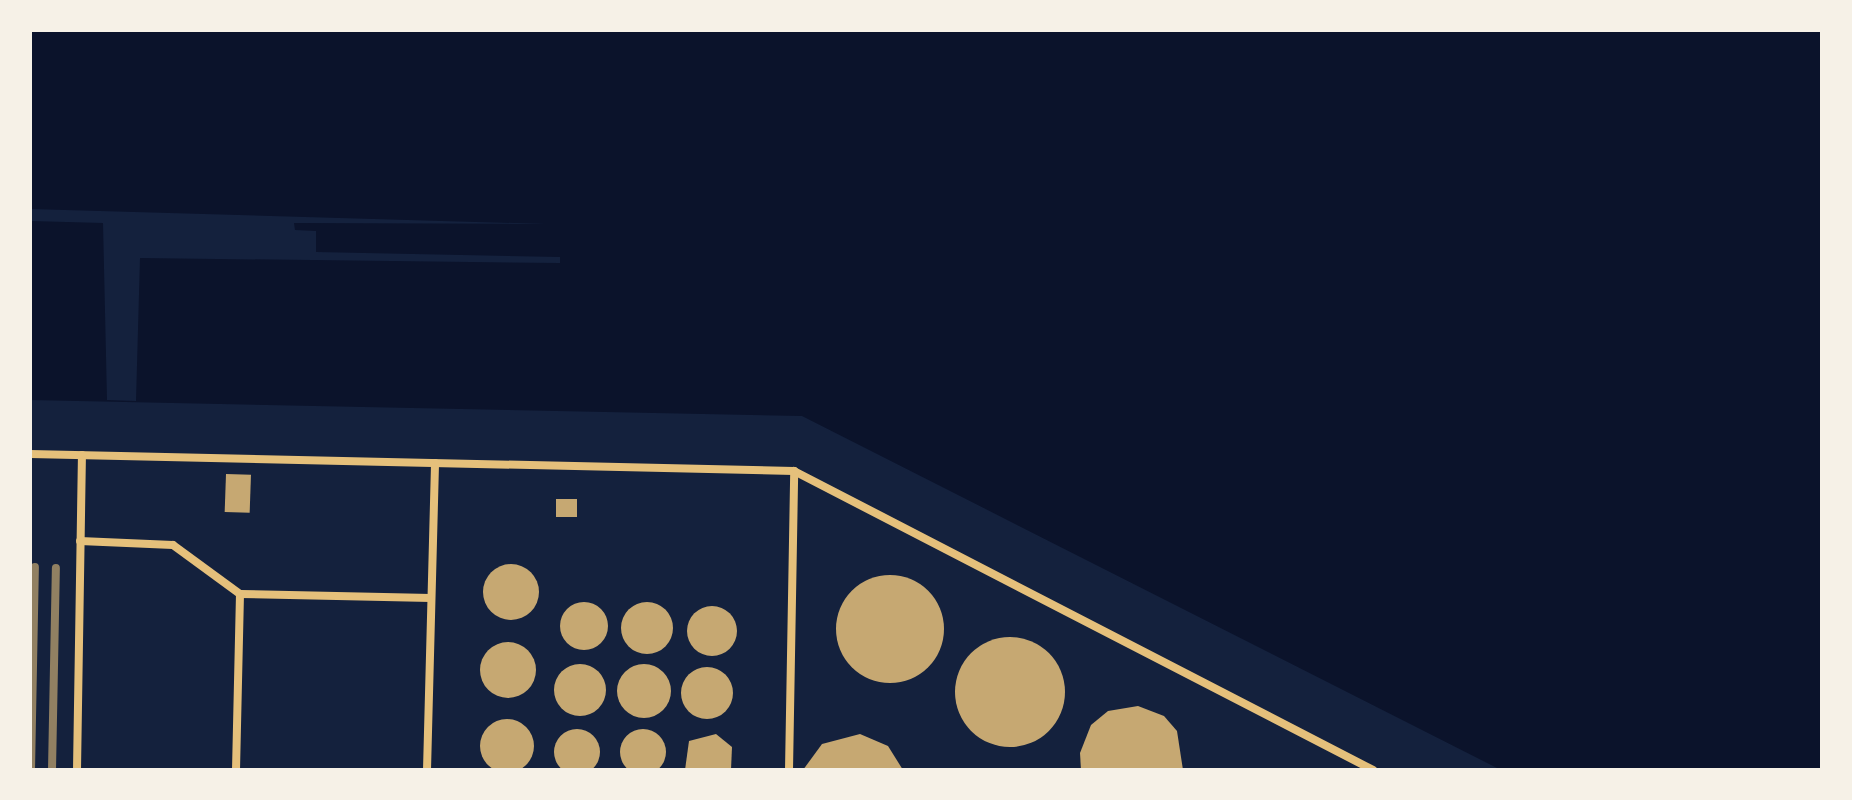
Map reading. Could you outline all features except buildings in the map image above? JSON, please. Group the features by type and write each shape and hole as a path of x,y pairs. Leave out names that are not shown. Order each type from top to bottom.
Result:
{"lane":[{"path":"30,454 794,471 1373,770"},
{"path":"76,770 82,455"},
{"path":"427,770 435,463"},
{"path":"789,770 794,471"},
{"path":"80,541 173,545 240,594 431,598"},
{"path":"236,770 240,594"}],"water":[{"path":"30,30 1822,30 1822,770 1501,770 802,416 30,400"}],"pier":[{"path":"30,209 547,224 294,223 295,230 316,231 316,252 560,257 560,263 140,258 136,401 107,400 103,223 30,221"}],"railway":[{"path":"31,770 35,567"},
{"path":"52,770 56,568"}]}
